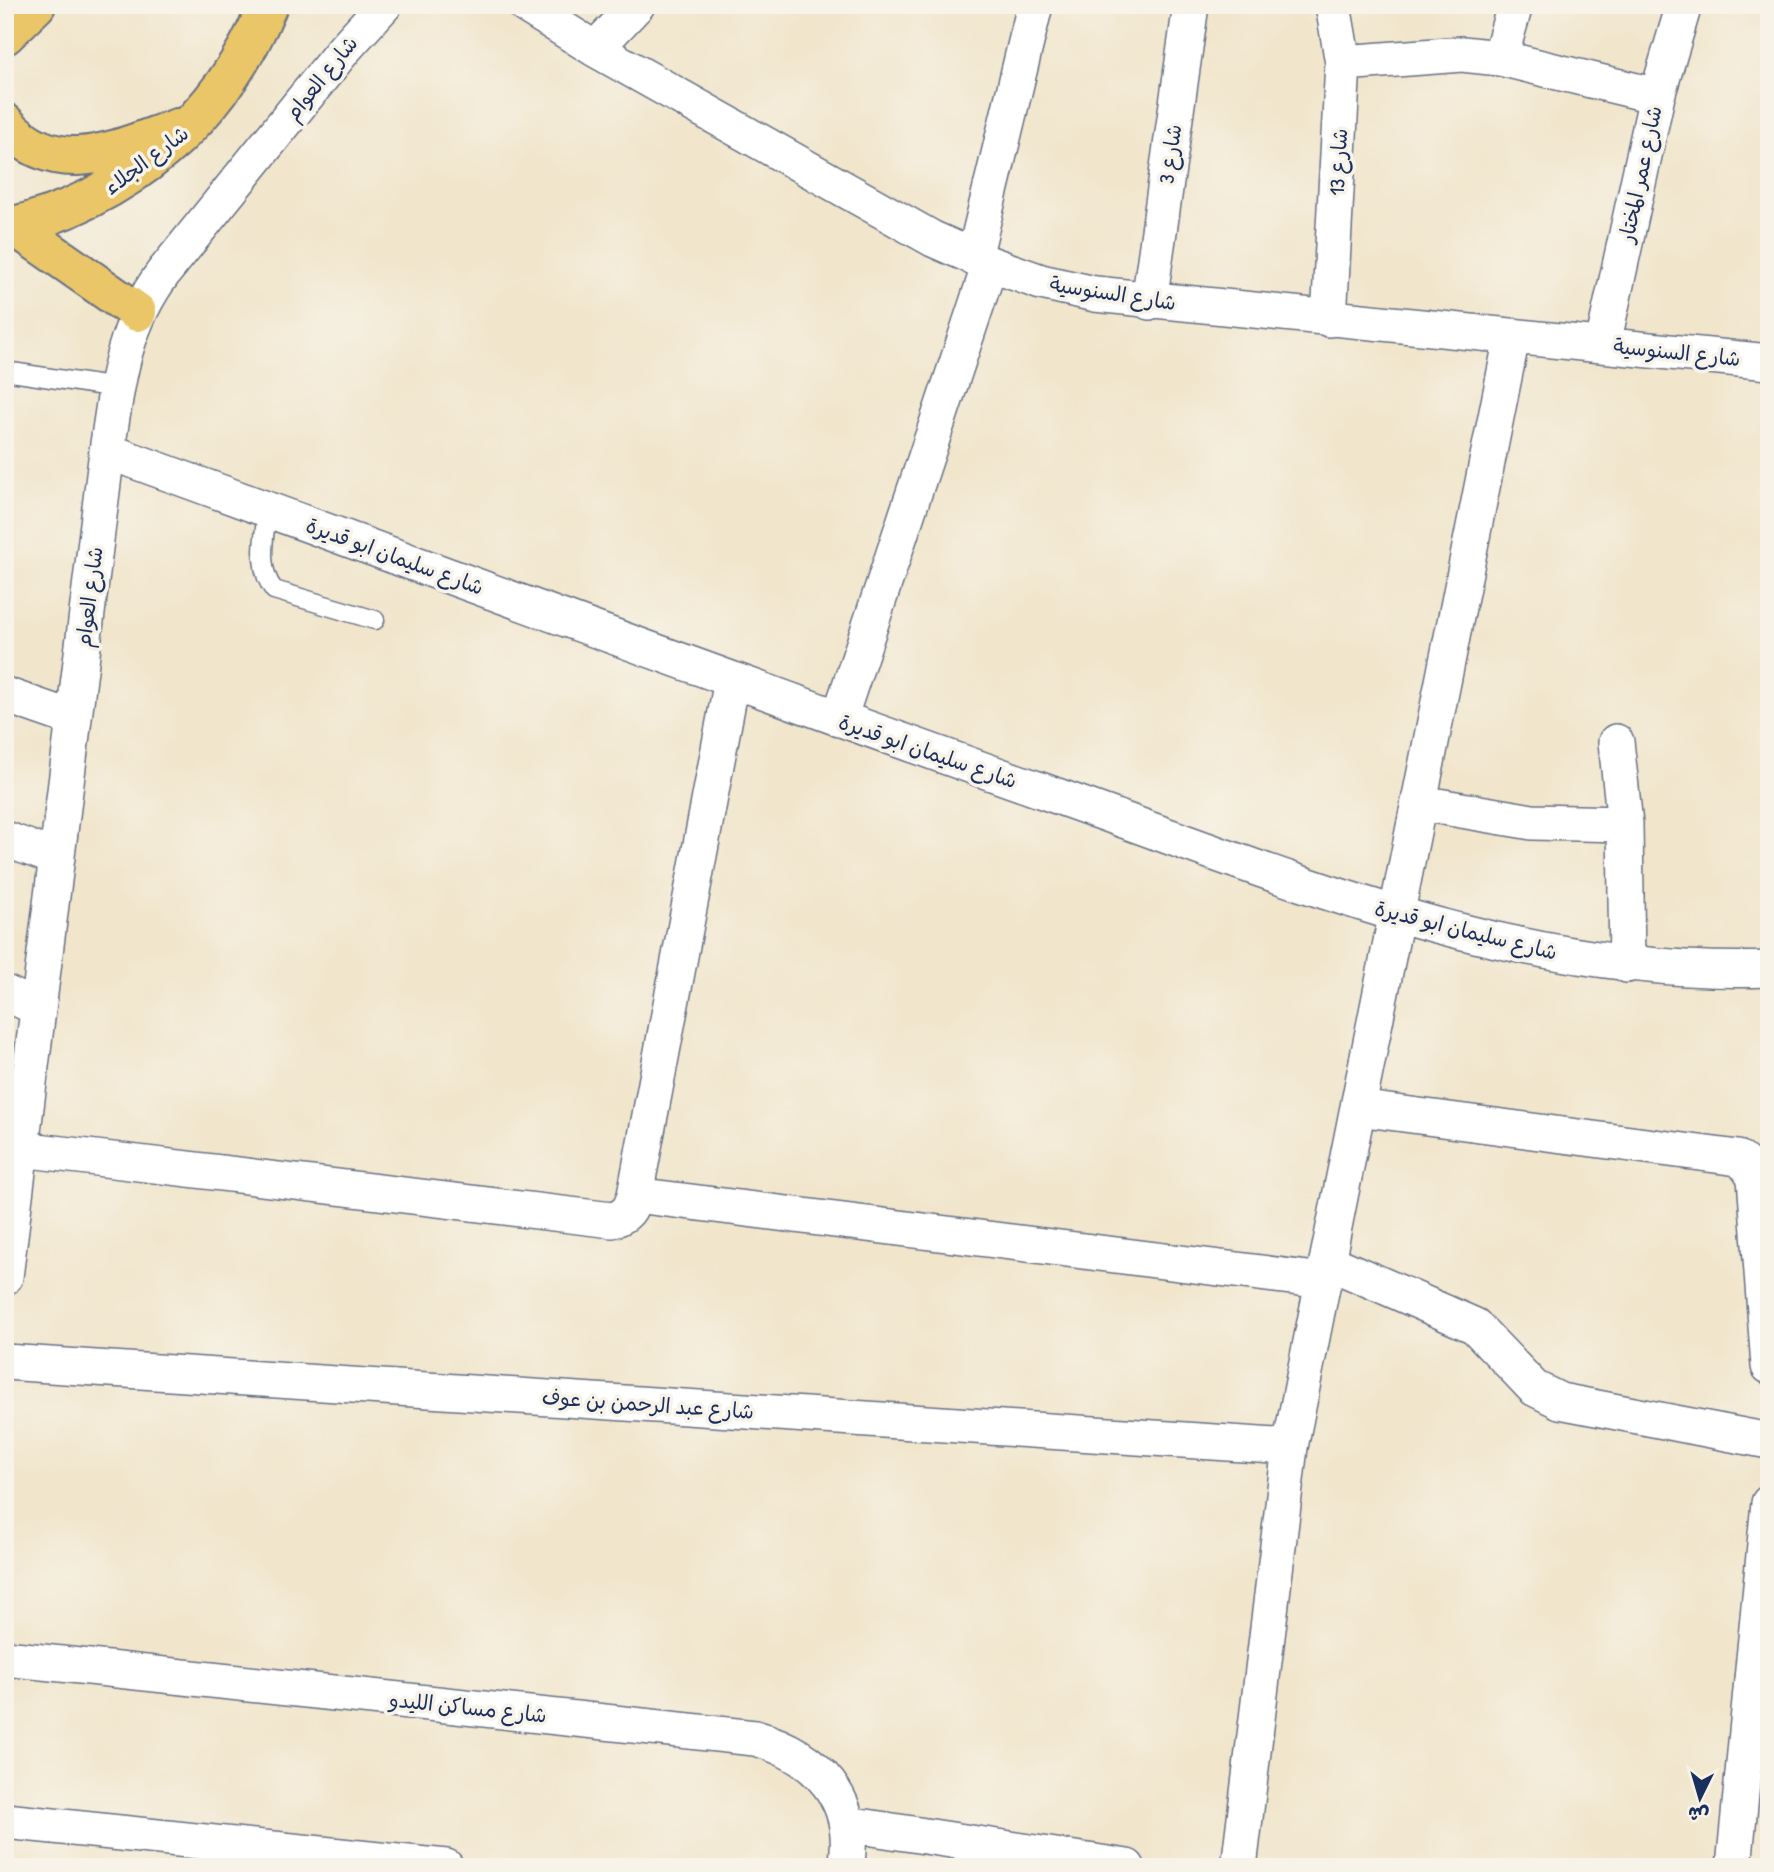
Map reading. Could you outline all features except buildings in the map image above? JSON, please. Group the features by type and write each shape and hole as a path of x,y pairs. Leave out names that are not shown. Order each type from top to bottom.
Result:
{"main road":[{"path":"5,35 36,5"},
{"name":"شارع الجلاء","path":"10,227 94,198 130,177 195,122 233,74 264,10"},
{"path":"5,123 30,145 65,157 102,154 195,122"},
{"path":"10,227 138,312"}],"street":[{"name":"شارع العوام","path":"5,1277 16,1140 38,1008 107,451 127,340 138,312 181,250 345,48 384,5"},
{"name":"شارع السنوسية","path":"526,5 595,49 892,218 982,261 1055,285 1149,302 1769,362"},
{"path":"595,49 637,5"},
{"path":"839,719 982,261 1035,5"},
{"name":"شارع 3","path":"1149,302 1191,5"},
{"name":"شارع 13","path":"1329,319 1343,63 1334,5"},
{"path":"1500,58 1515,5"},
{"name":"شارع عمر المختار","path":"1603,344 1657,96 1684,5"},
{"path":"1343,63 1462,54 1500,58 1657,96"},
{"path":"1239,1867 1290,1447 1512,337"},
{"name":"شارع سليمان ابو قديرة","path":"107,451 839,719 1396,915 1543,953 1627,965 1769,970"},
{"path":"16,1140 611,1220 622,1218 631,1210 635,1195 732,680"},
{"path":"5,695 74,719"},
{"path":"1616,742 1625,824 1627,965"},
{"path":"1420,803 1532,822 1625,824"},
{"path":"5,839 57,858"},
{"path":"5,993 38,1008"},
{"path":"1358,1108 1738,1158 1748,1166 1755,1178 1769,1366"},
{"path":"635,1195 1326,1271 1475,1326 1534,1388 1560,1401 1769,1441"},
{"name":"شارع عبد الرحمن بن عوف","path":"5,1362 1290,1447"},
{"path":"1734,1867 1769,1503"},
{"name":"شارع مساكن الليدو","path":"5,1658 755,1738 781,1745 814,1767 838,1798 847,1824 846,1867"},
{"path":"5,1821 377,1862 446,1867"},
{"path":"847,1824 1066,1862 1127,1867"}],"lane":[{"path":"5,372 117,388"},
{"path":"267,509 262,564 265,579 274,590 376,620"}]}
